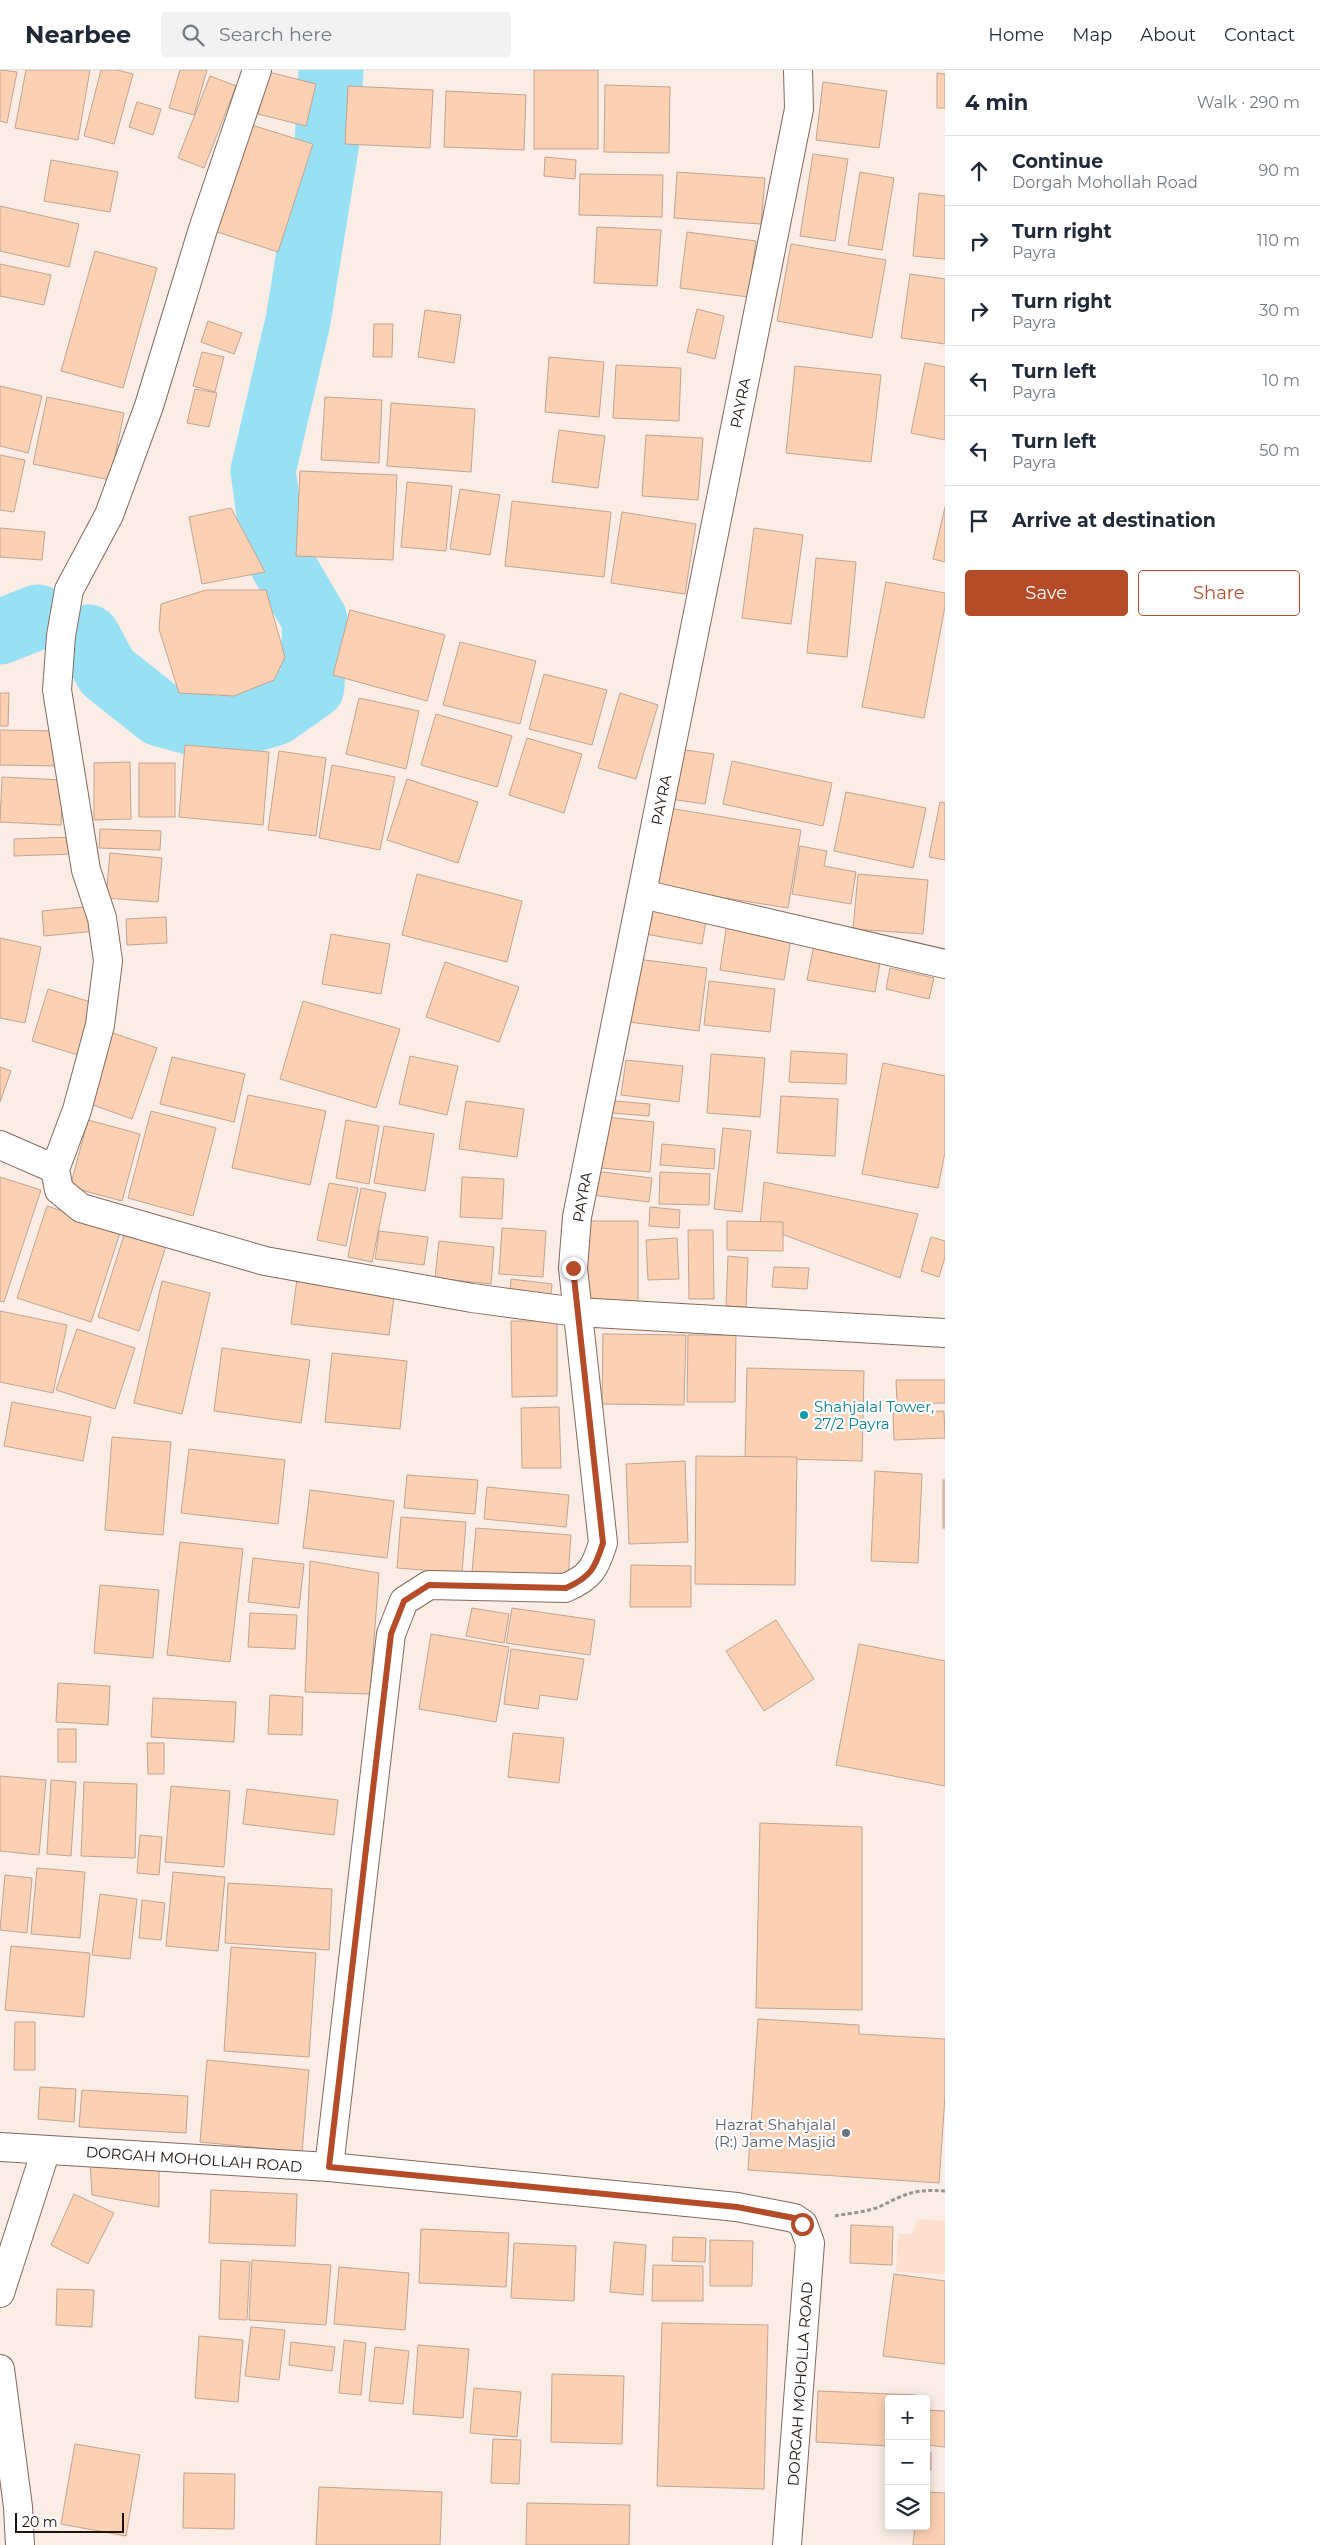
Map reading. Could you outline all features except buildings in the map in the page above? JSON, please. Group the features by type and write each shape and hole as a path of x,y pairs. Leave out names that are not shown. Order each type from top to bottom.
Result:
{"street":[{"path":"257,70 203,229 149,406 109,516 69,590 61,636 57,690 86,870 102,918 108,961 100,1024 77,1110 55,1170 59,1190 81,1208 264,1261 472,1298 578,1312 945,1333"},
{"name":"PAYRA","path":"329,2167 391,1634 404,1601 429,1585 566,1588 581,1581 596,1567 603,1543 573,1268 578,1217 799,109 798,70"},
{"path":"642,894 945,964"},
{"path":"0,1145 55,1170"},
{"name":"DORGAH MOHOLLAH ROAD","path":"0,2147 329,2167 737,2207 794,2218 802,2224"},
{"path":"0,2293 46,2150"},
{"name":"DORGAH MOHOLLA ROAD","path":"787,2545 810,2243 802,2224"},
{"path":"0,2369 18,2507 20,2545"}],"path":[{"path":"802,2224 881,2206 899,2195 929,2190 945,2191"}],"shaded area":[{"path":"923,2219 945,2221 945,2274 896,2272 898,2234 912,2234 917,2221"}],"waterway":[{"path":"88,637 107,672 160,714 218,730 275,713 312,687 315,620 274,550 263,471 298,321 327,142 331,70"},
{"path":"0,632 38,617"}],"place":[{"name":"Shahjalal Tower, 27/2 Payra","path":"804,1415"},
{"name":"Hazrat Shahjalal (R:) Jame Masjid","path":"846,2133"}],"route":[{"path":"573,1268 603,1543 596,1567 581,1581 566,1588 429,1585 404,1601 391,1634 329,2167 737,2207 794,2218 802,2224"}]}
